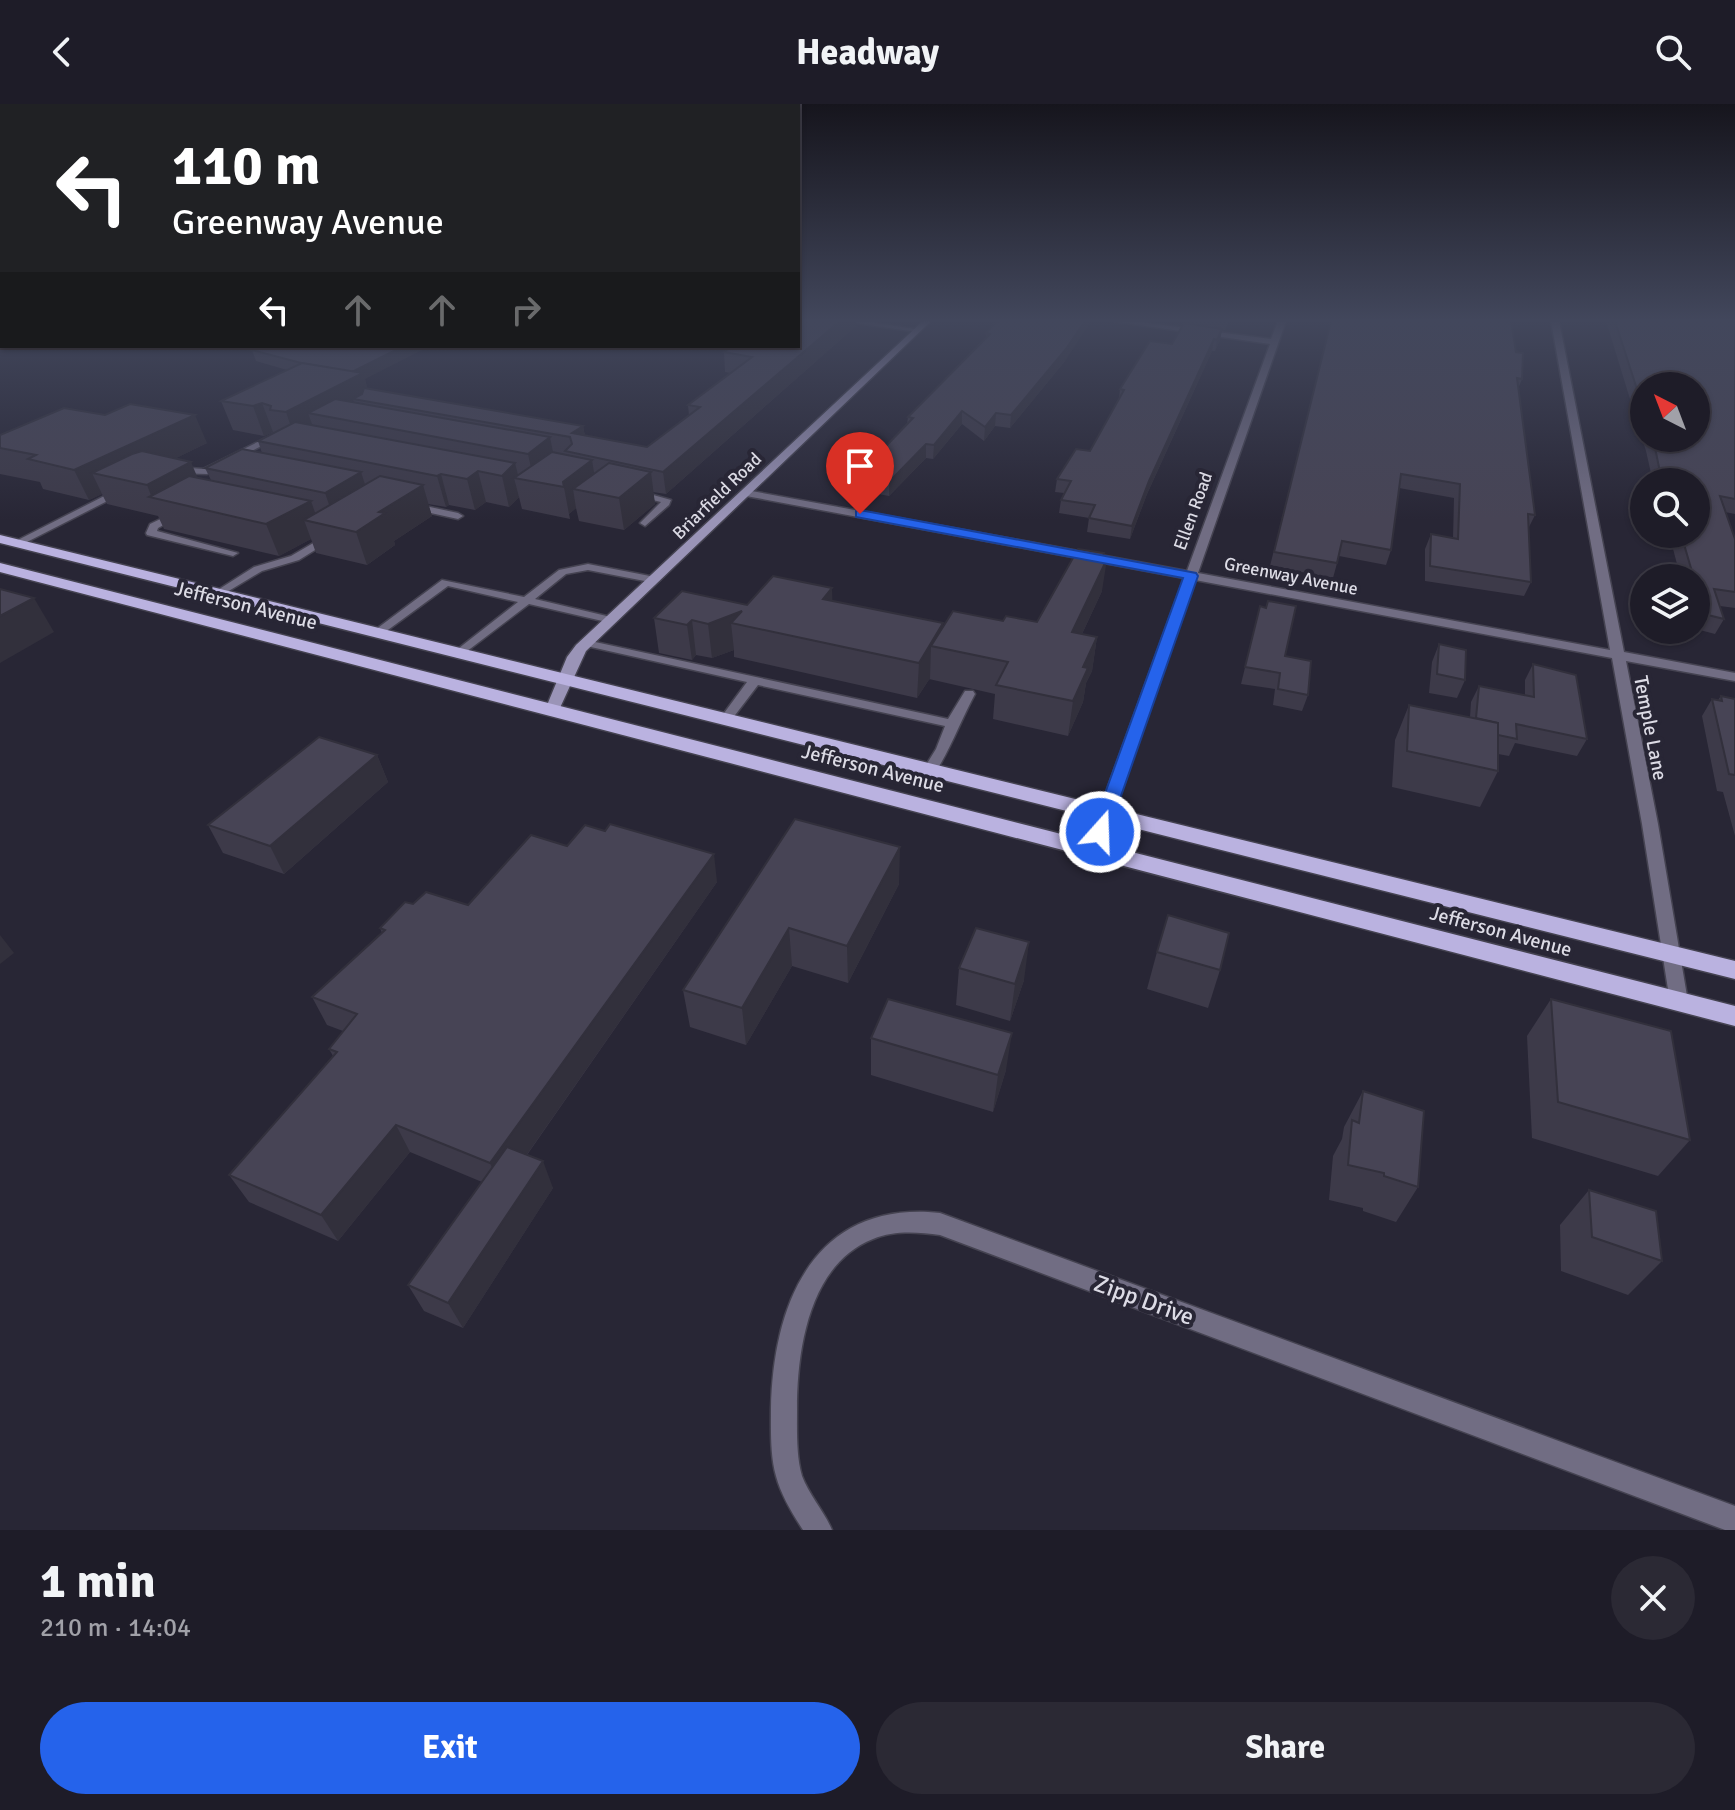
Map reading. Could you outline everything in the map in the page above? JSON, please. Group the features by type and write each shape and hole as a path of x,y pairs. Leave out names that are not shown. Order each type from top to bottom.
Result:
{"main road":[{"name":"Briarfield Road","path":"552,710 574,657 586,643 857,388"},
{"name":"Jefferson Avenue","path":"0,539 1735,970"},
{"path":"0,552 17,543"},
{"name":"Jefferson Avenue","path":"0,567 1735,1016"}],"street":[{"name":"Ellen Road","path":"1093,850 1259,388"},
{"name":"Temple Lane","path":"1567,388 1650,824 1679,1002"},
{"name":"Greenway Avenue","path":"746,493 1735,677"},
{"name":"Zipp Drive","path":"818,1530 789,1477 782,1412 788,1352 804,1298 823,1264 847,1240 878,1226 912,1221 940,1224 1735,1520"}],"lane":[{"path":"161,474 189,469 204,472 275,437"},
{"path":"17,543 130,486"},
{"path":"623,490 666,500 645,523"},
{"path":"402,504 458,516"},
{"path":"189,507 154,526 151,533 233,553"},
{"path":"218,593 258,569 295,558 339,531 323,528"},
{"path":"458,654 563,572 588,567 655,580"},
{"path":"377,633 446,582 611,620"},
{"path":"586,643 952,724"},
{"path":"725,720 754,682"},
{"path":"930,770 969,694"}],"building":[{"path":"250,388 334,388 286,412 270,410 271,406 262,403 253,406 221,401"},
{"path":"364,388 583,426 572,433 647,447 700,407 688,405 711,388 762,388 663,472 565,451 572,444 570,437 353,399 362,394"},
{"path":"937,388 1034,388 1011,415 996,413 985,427 962,411 934,445 926,444 889,482 857,476 913,418 908,417"},
{"path":"1192,388 1132,526 1089,518 1095,505 1061,500 1071,481 1057,479 1076,449 1090,451 1124,390 1120,389"},
{"path":"1315,388 1518,388 1535,515 1528,514 1531,582 1430,566 1431,534 1458,539 1460,484 1401,474 1391,550 1342,541 1337,563 1274,552"},
{"path":"1710,388 1735,388 1735,499 1720,496 1735,539 1735,592 1714,589 1724,619 1710,616 1710,564 1690,564 1685,548 1710,548 1710,468 1659,468 1656,452 1710,452"},
{"path":"335,399 550,437 528,454 308,413"},
{"path":"130,404 195,415 74,470 28,459 36,455 0,448 0,435 64,408 105,415"},
{"path":"295,422 515,463 502,476 478,471 467,479 437,476 258,441"},
{"path":"242,449 361,472 325,493 205,468"},
{"path":"142,451 191,462 147,485 92,473 132,454"},
{"path":"552,452 592,460 563,482 564,487 514,478"},
{"path":"609,463 651,472 619,498 573,489"},
{"path":"189,476 311,501 266,524 149,497"},
{"path":"380,476 423,485 379,512 385,513 356,532 304,520"},
{"path":"1078,549 1104,553 1102,558 1107,559 1072,632 1097,637 1083,667 1088,668 1073,701 996,685 1008,662 931,646 953,611 1003,621 1006,616 1037,622"},
{"path":"773,576 832,588 823,599 943,623 919,663 731,623 742,611 708,624 692,620 687,625 654,618 682,591 747,605"},
{"path":"0,589 34,598 0,616"},
{"path":"1268,601 1296,606 1285,656 1311,661 1308,695 1278,689 1280,673 1245,667 1260,606 1266,608"},
{"path":"1439,644 1466,650 1465,680 1437,674"},
{"path":"1533,664 1576,675 1587,739 1516,724 1517,739 1498,735 1498,723 1476,718 1479,686 1534,697"},
{"path":"1721,696 1735,699 1735,775 1729,774 1712,699 1722,701"},
{"path":"1409,705 1498,723 1498,771 1407,751"},
{"path":"319,737 377,755 270,846 208,825"},
{"path":"795,819 900,847 847,946 789,928 742,1008 683,990"},
{"path":"610,824 714,854 490,1163 396,1125 321,1215 229,1175 337,1052 329,1049 357,1014 312,997 385,930 380,928 405,902 413,904 426,892 468,905 531,835 567,846 585,825 605,831"},
{"path":"1168,915 1229,933 1220,970 1157,952"},
{"path":"976,928 1029,942 1015,984 959,968"},
{"path":"888,999 1012,1033 998,1075 871,1038"},
{"path":"1551,999 1671,1031 1690,1140 1558,1102"},
{"path":"1363,1091 1424,1111 1418,1187 1384,1176 1384,1173 1348,1165 1352,1120 1359,1123"},
{"path":"507,1147 543,1161 448,1303 408,1285"},
{"path":"1589,1190 1656,1211 1662,1261 1592,1237"}],"route":[{"path":"860,514 1191,576 1100,832"}]}
